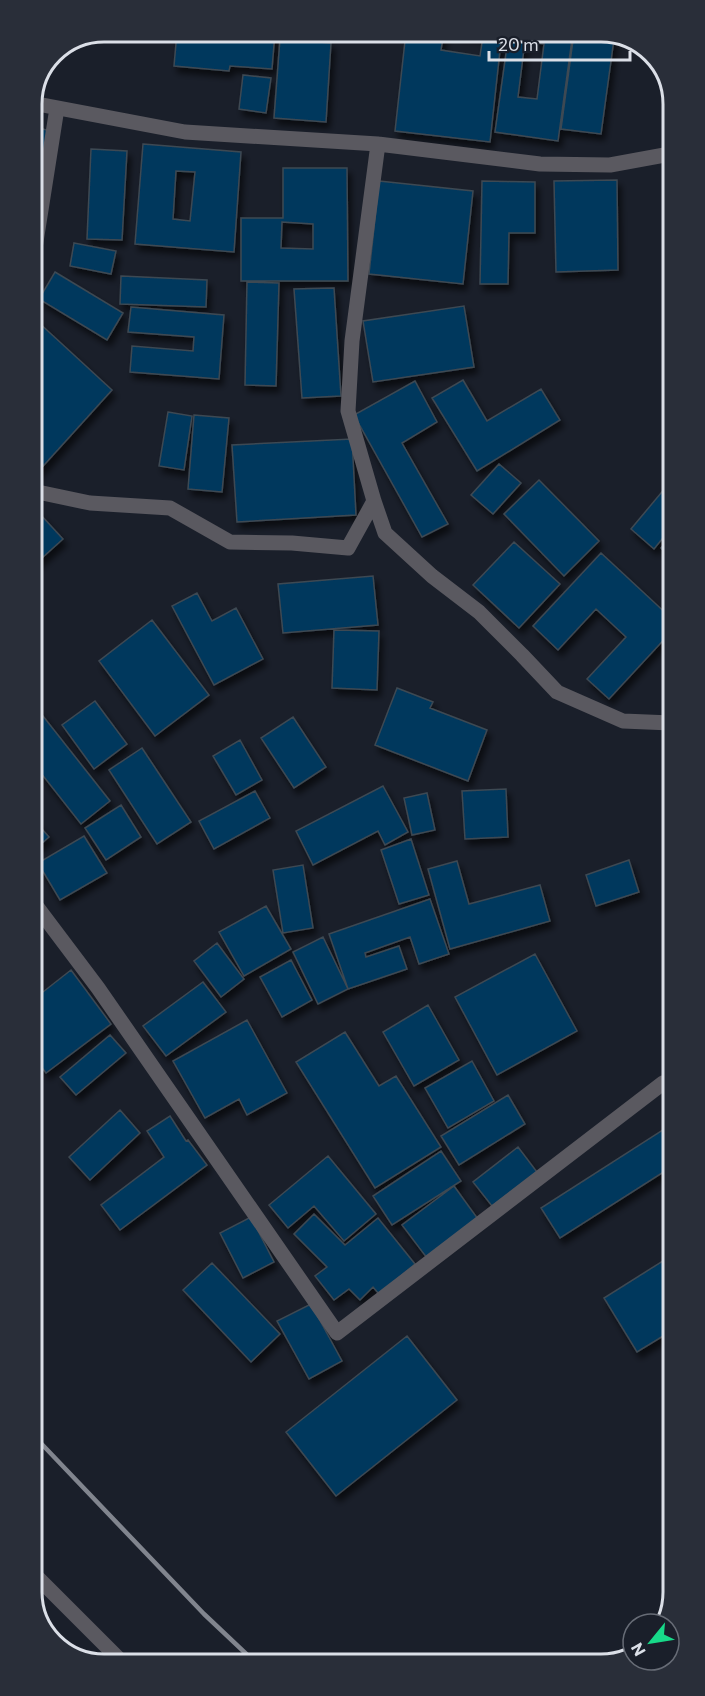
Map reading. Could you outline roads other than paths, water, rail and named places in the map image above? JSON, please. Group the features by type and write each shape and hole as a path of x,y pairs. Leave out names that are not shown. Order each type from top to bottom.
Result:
{"street":[{"path":"42,105 185,132 378,144 540,164 610,165 663,155"},
{"path":"42,203 57,108"},
{"path":"378,144 352,340 348,411 384,532 432,576 479,612 557,692 623,721 663,723"},
{"path":"42,493 90,503 170,508 230,542 291,543 348,548 374,501"},
{"path":"42,914 98,988 337,1333 663,1083"},
{"path":"42,1582 114,1654"}],"railway":[{"path":"42,1444 204,1614 246,1654"}]}
